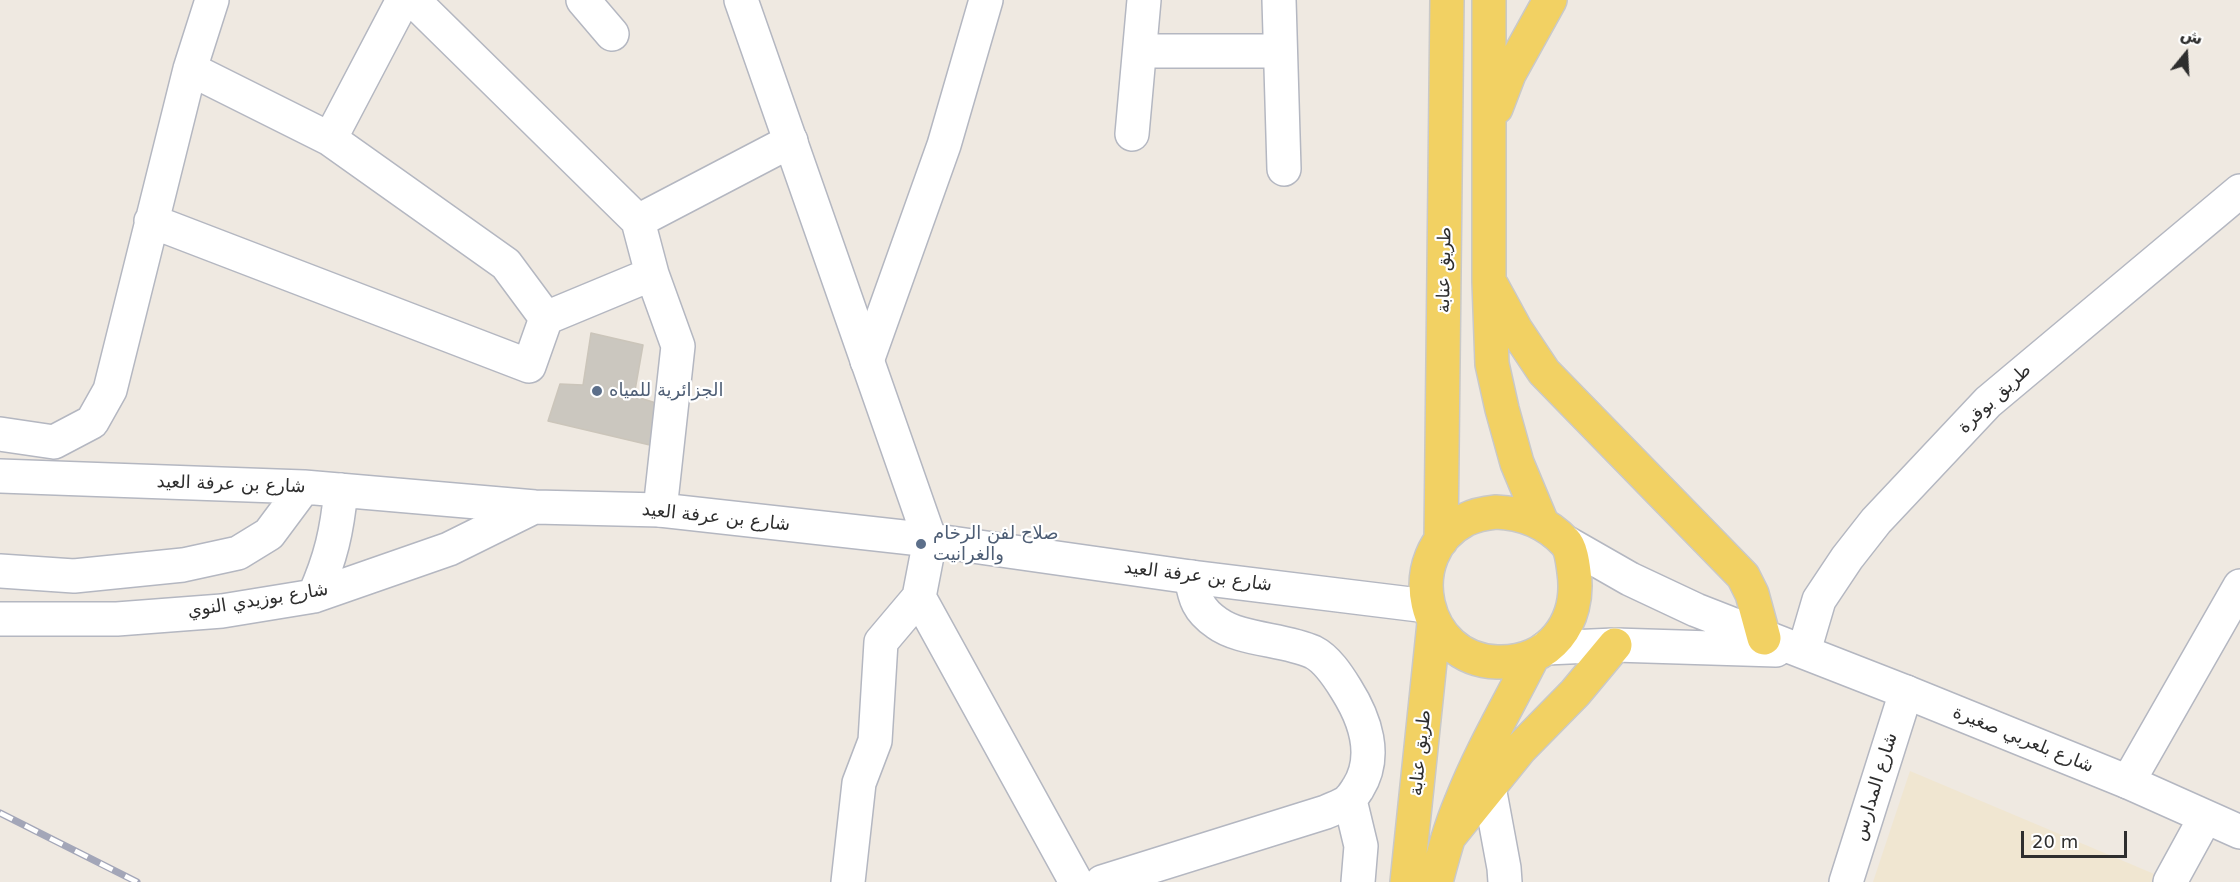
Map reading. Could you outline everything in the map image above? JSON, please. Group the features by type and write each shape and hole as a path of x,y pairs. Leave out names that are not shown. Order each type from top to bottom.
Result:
{"main road":[{"name":"طريق عنابة","path":"1441,541 1447,0"},
{"path":"1436,882 1461,801 1488,742 1540,652 1562,632 1573,612 1577,590 1574,567 1516,463 1492,364 1489,0"},
{"path":"1490,124 1509,74 1550,0"},
{"path":"1490,282 1516,330 1544,372 1743,576 1752,594 1764,638"},
{"path":"1540,652 1515,661 1496,662 1478,659 1460,651 1446,639 1431,614 1425,588 1432,555 1441,541 1465,520 1488,513 1512,513 1527,516 1554,533"},
{"name":"طريق عنابة","path":"1407,882 1431,614"},
{"path":"1448,838 1520,749 1575,693 1616,645"}],"street":[{"path":"0,434 54,442 92,422 110,390 190,69 212,0"},
{"path":"330,139 403,0"},
{"path":"413,0 638,221 652,274 678,346 660,510"},
{"path":"583,0 612,34"},
{"path":"741,0 930,540 919,597 881,642 875,741 859,783 848,882"},
{"path":"867,361 944,145 986,0"},
{"path":"1132,134 1144,0"},
{"path":"1279,0 1284,169"},
{"path":"1140,51 1279,51"},
{"path":"190,69 330,139 506,264 546,318"},
{"path":"638,221 791,141"},
{"name":"طريق بوقرة","path":"1804,651 1819,600 1876,520 1988,402 2240,191"},
{"path":"151,221 529,366 546,318 652,274"},
{"name":"شارع بن عرفة العيد","path":"0,476 304,488 535,507 660,510 930,540 1431,614"},
{"path":"0,571 74,576 183,565 238,553 269,534 304,488"},
{"path":"314,596 327,568 336,532 341,490"},
{"name":"شارع بوزيدي النوي","path":"0,619 117,619 222,611 314,596 449,549 535,507"},
{"name":"شارع بلعربي صغيرة","path":"1554,533 1649,588 1696,610 1764,638 1804,651 2128,782 2240,832"},
{"path":"1102,882 1326,812 1350,800 1364,778 1369,754 1366,730 1355,703 1335,672 1315,653 1283,642 1236,632 1219,625 1203,612 1195,600 1191,577"},
{"path":"2128,782 2240,586"},
{"path":"919,597 1076,882"},
{"name":"شارع بلعربي صغيرة","path":"1540,652 1616,645 1804,651"},
{"name":"شارع المدارس","path":"1846,882 1906,692"},
{"path":"1489,787 1505,882"},
{"path":"1350,800 1361,846 1358,882"},
{"path":"2170,882 2205,818"}],"shaded area":[{"path":"1910,771 2159,876 2155,882 1873,882"}],"building":[{"name":"الجزائرية للمياه","path":"591,333 643,345 634,396 659,404 654,446 548,421 560,384 583,385"}],"railway":[{"path":"0,813 137,882"}],"place":[{"name":"الجزائرية للمياه","path":"597,391"},
{"name":"صلاح لفن الرخام والغرانيت","path":"921,544"}]}
